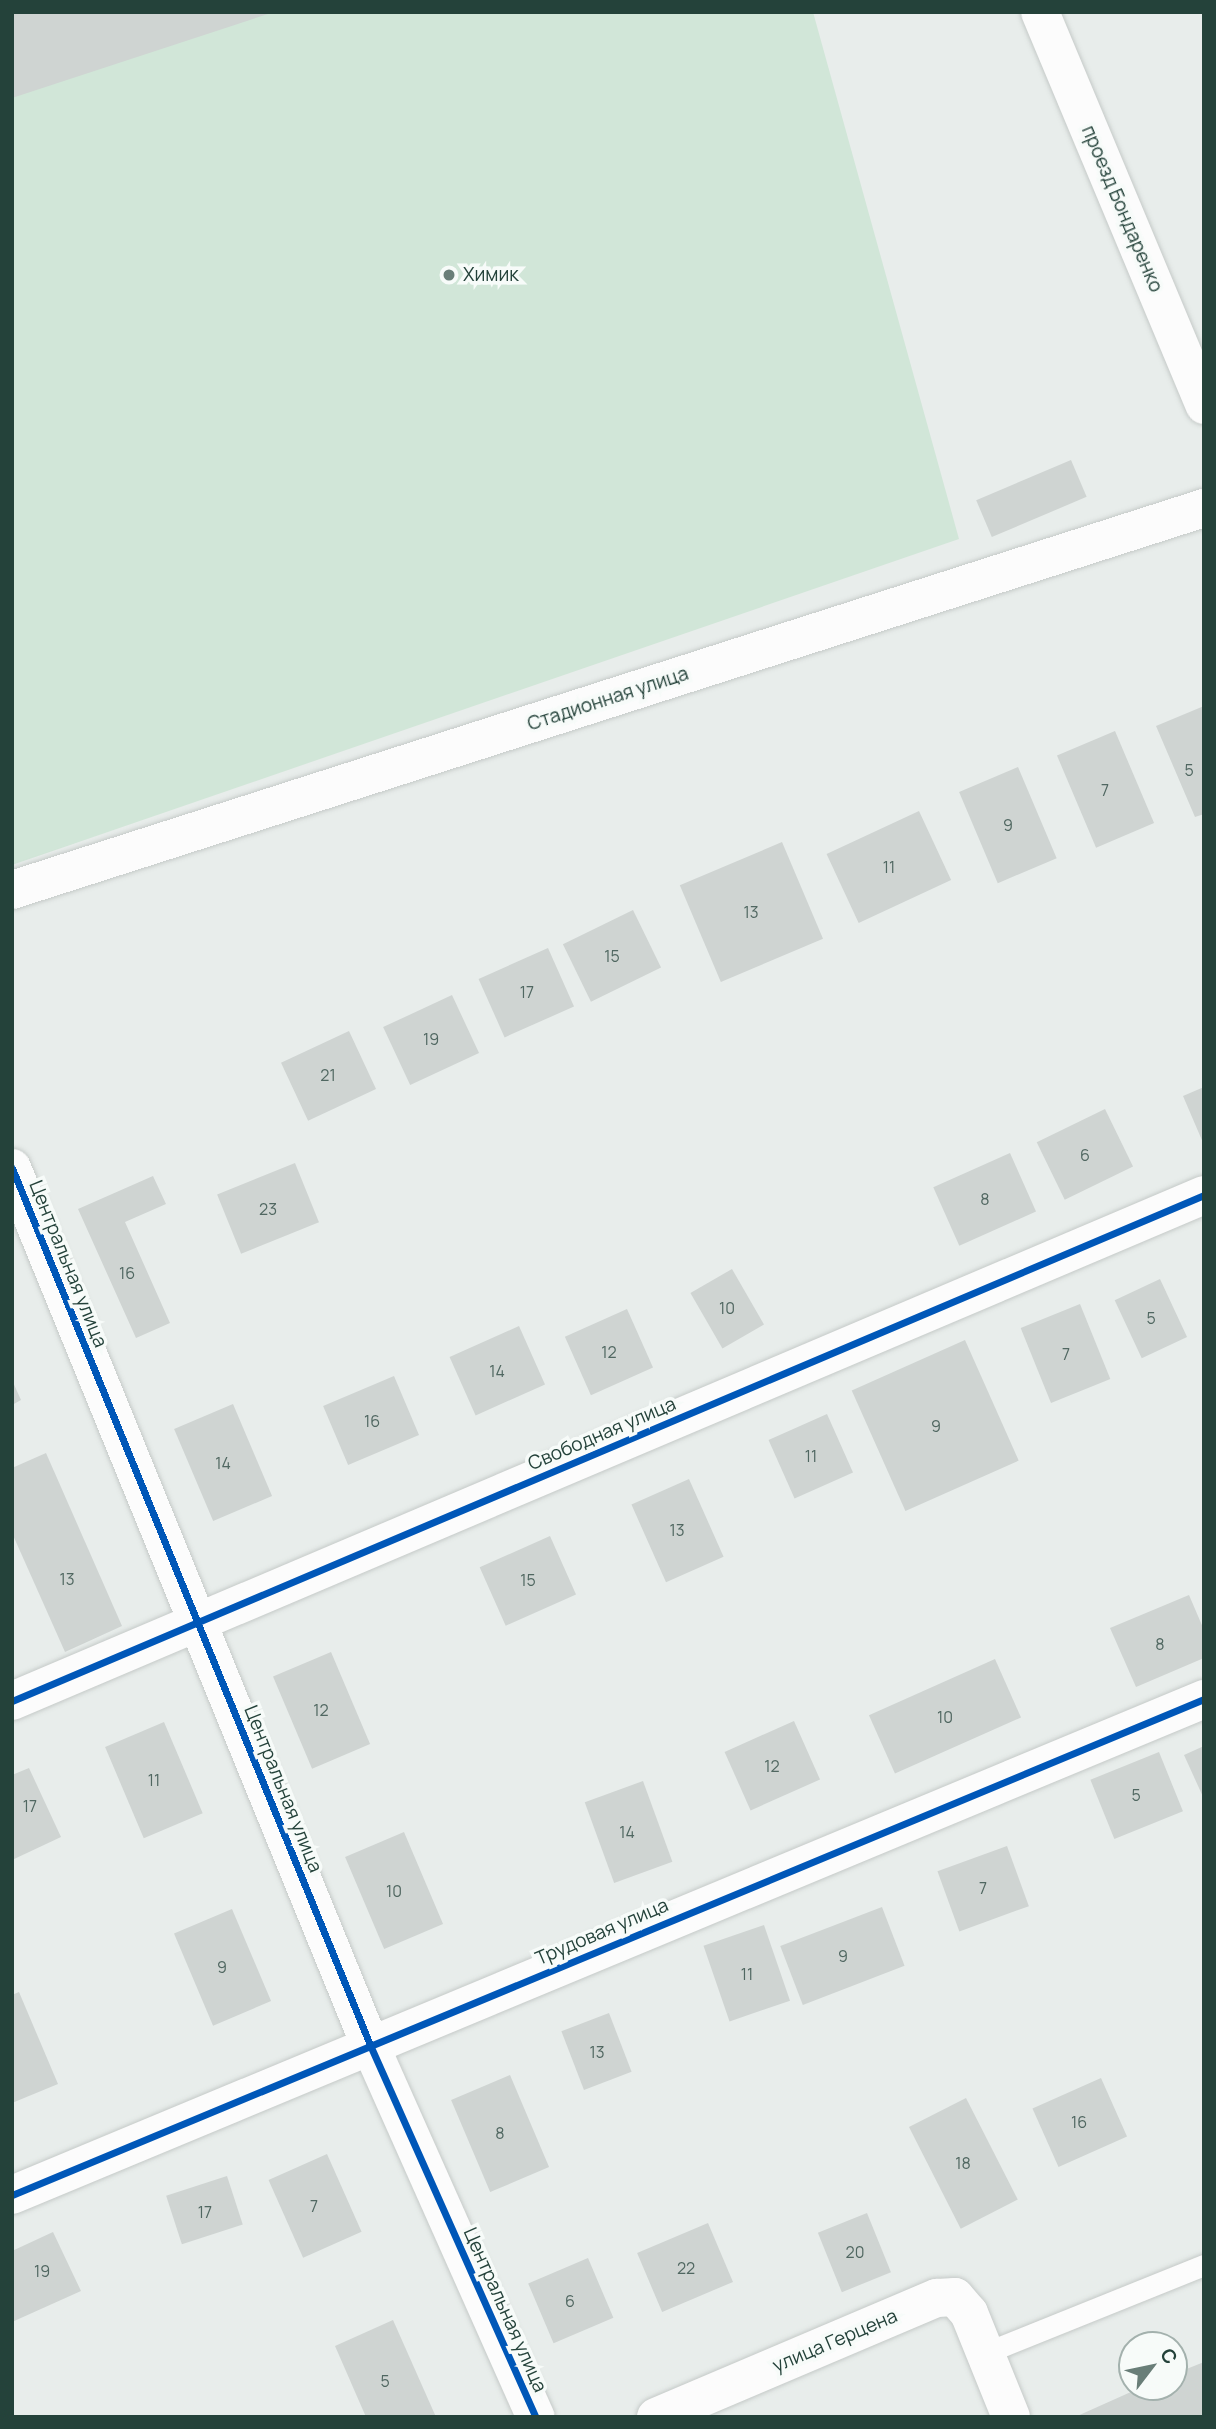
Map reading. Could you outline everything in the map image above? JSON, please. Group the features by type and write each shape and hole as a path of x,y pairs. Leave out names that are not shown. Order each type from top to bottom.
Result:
{"street":[{"name":"проезд Бондаренко","path":"1040,12 1204,405"},
{"name":"Стадионная улица","path":"12,890 1204,508"},
{"name":"Центральная улица","path":"12,1168 370,2045 536,2417"},
{"name":"Свободная улица","path":"12,1701 1204,1195"},
{"name":"Трудовая улица","path":"12,2196 1204,1699"},
{"name":"улица Герцена","path":"656,2417 937,2298 955,2297 969,2313 985,2353"},
{"path":"985,2353 1011,2417"}],"lane":[{"path":"985,2353 1204,2265"}],"green space":[{"name":"Химик","path":"12,12 813,12 959,539 12,865"}],"building":[{"path":"12,12 271,12 271,13 12,98"},
{"path":"1071,460 1087,497 992,537 976,500"},
{"path":"1204,706 1204,814 1195,817 1156,726"},
{"path":"1115,731 1154,823 1096,848 1057,756"},
{"path":"1018,767 1057,858 998,883 959,792"},
{"path":"919,811 951,880 859,923 827,854"},
{"path":"782,842 823,939 721,982 680,885"},
{"path":"633,910 661,968 591,1002 563,944"},
{"path":"548,948 574,1006 505,1037 479,979"},
{"path":"452,995 479,1053 410,1085 383,1027"},
{"path":"349,1031 376,1089 308,1121 281,1063"},
{"path":"1204,1087 1204,1145 1183,1096"},
{"path":"1105,1109 1133,1167 1065,1200 1037,1142"},
{"path":"1010,1153 1036,1211 959,1246 933,1187"},
{"path":"295,1163 319,1222 241,1254 217,1194"},
{"path":"153,1176 166,1204 125,1222 170,1323 136,1338 78,1209"},
{"path":"732,1269 764,1324 722,1348 690,1293"},
{"path":"1160,1279 1187,1337 1142,1358 1115,1300"},
{"path":"1080,1304 1110,1379 1051,1403 1021,1328"},
{"path":"627,1309 653,1367 591,1395 565,1337"},
{"path":"519,1326 545,1384 476,1415 450,1357"},
{"path":"965,1340 1019,1461 905,1511 852,1390"},
{"path":"394,1376 419,1435 348,1465 323,1406"},
{"path":"12,1380 21,1400 12,1405"},
{"path":"233,1404 272,1496 213,1521 174,1429"},
{"path":"827,1414 853,1472 795,1498 769,1440"},
{"path":"46,1453 122,1626 65,1652 12,1533 12,1468"},
{"path":"689,1479 724,1557 666,1582 631,1505"},
{"path":"550,1536 576,1594 506,1626 480,1567"},
{"path":"1189,1595 1204,1630 1204,1658 1136,1687 1110,1628"},
{"path":"331,1652 370,1744 312,1769 273,1677"},
{"path":"995,1659 1021,1717 895,1774 869,1715"},
{"path":"794,1721 820,1779 751,1810 725,1752"},
{"path":"164,1722 203,1813 144,1838 105,1747"},
{"path":"1204,1746 1204,1799 1184,1755"},
{"path":"1159,1752 1183,1811 1114,1839 1090,1780"},
{"path":"29,1768 61,1837 12,1860 12,1775"},
{"path":"643,1781 672,1862 614,1883 585,1802"},
{"path":"404,1832 443,1924 384,1949 345,1857"},
{"path":"1007,1846 1029,1906 959,1931 937,1871"},
{"path":"882,1907 905,1966 803,2005 780,1946"},
{"path":"232,1909 271,2001 213,2026 174,1934"},
{"path":"764,1925 790,2001 730,2021 703,1946"},
{"path":"19,1992 58,2084 12,2103 12,1995"},
{"path":"609,2013 632,2072 584,2090 561,2031"},
{"path":"510,2075 549,2167 490,2192 451,2100"},
{"path":"1101,2078 1127,2136 1059,2167 1032,2109"},
{"path":"966,2098 1018,2200 961,2229 909,2127"},
{"path":"327,2154 362,2232 303,2258 269,2180"},
{"path":"227,2176 243,2225 182,2244 166,2196"},
{"path":"867,2213 891,2272 842,2292 818,2233"},
{"path":"708,2223 733,2282 662,2312 637,2253"},
{"path":"53,2232 81,2291 12,2322 12,2251"},
{"path":"588,2258 613,2318 554,2343 528,2283"},
{"path":"393,2320 436,2417 366,2417 335,2346"},
{"path":"1204,2362 1204,2417 1075,2417 1118,2398 1118,2401 1188,2401 1188,2368"}],"cycle path":[{"path":"12,1168 370,2045 536,2417"},
{"path":"12,1701 1204,1195"},
{"path":"12,2195 1204,1699"}],"place":[{"name":"Химик","path":"449,275"}]}
